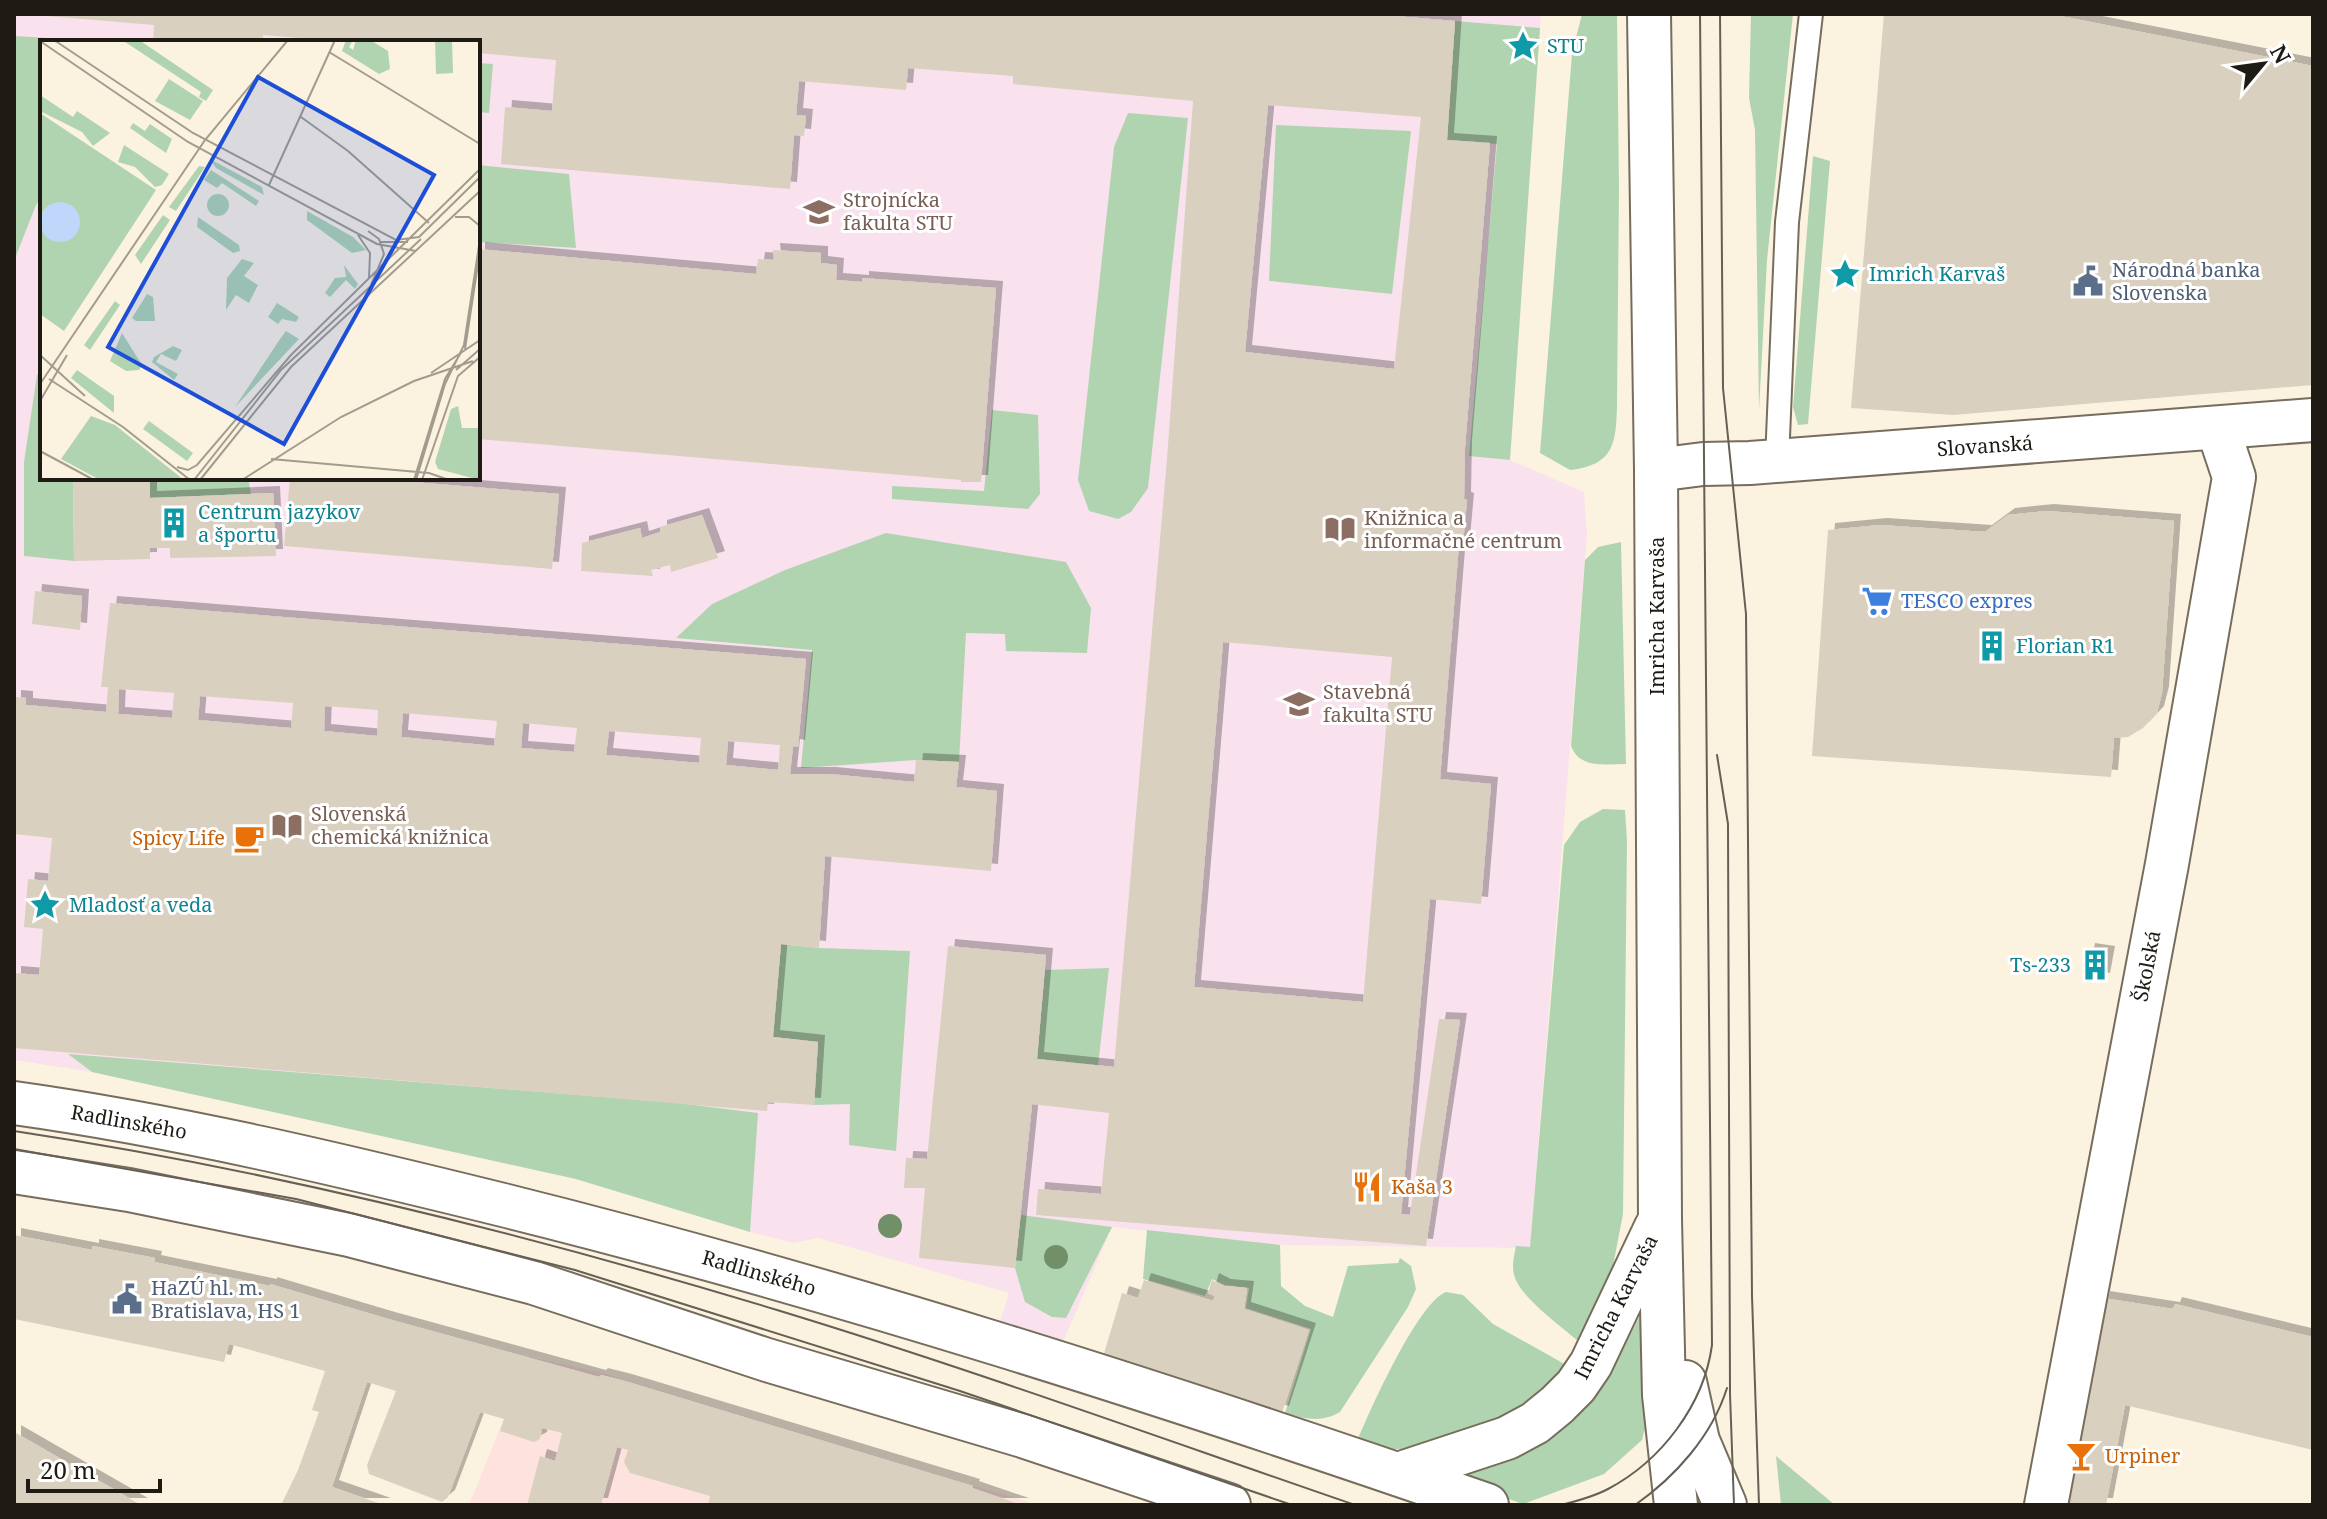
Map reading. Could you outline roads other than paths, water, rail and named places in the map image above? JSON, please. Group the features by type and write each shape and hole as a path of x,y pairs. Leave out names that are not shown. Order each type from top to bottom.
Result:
{"street":[{"name":"Imricha Karvaša","path":"1649,14 1656,470 1660,1219 1664,1395 1676,1505"},
{"name":"Slovanská","path":"1656,470 1703,464 2313,420"},
{"name":"Školská","path":"2046,1505 2167,864 2234,477 2218,429"},
{"name":"Radlinského","path":"14,1103 227,1140 320,1160 671,1248 912,1316 1487,1505"},
{"path":"14,1172 129,1190 349,1235 534,1283 767,1360 1023,1436 1229,1505"},
{"name":"Imricha Karvaša","path":"1398,1474 1507,1438 1535,1423 1567,1395 1591,1364 1660,1219"},
{"name":"Imricha Karvaša","path":"1660,1219 1689,1409 1708,1468 1725,1505"}],"lane":[{"path":"1777,461 1787,222 1811,14"}],"tram line":[{"path":"1561,1505 1608,1489 1662,1447 1690,1410 1700,1389 1712,1345 1700,14"},
{"path":"1720,14 1723,388 1746,614 1752,1296 1759,1505"},
{"path":"1717,755 1728,824 1730,1394 1734,1505"},
{"path":"14,1131 303,1185 589,1255 922,1356 1355,1505"},
{"path":"14,1149 296,1199 575,1270 960,1391 1292,1505"},
{"path":"1635,1505 1664,1482 1702,1439 1727,1388"}],"place":[{"name":"STU","path":"1523,46"},
{"name":"Strojnícka fakulta STU","path":"819,212"},
{"name":"Imrich Karvaš","path":"1845,274"},
{"name":"Národná banka Slovenska","path":"2088,281"},
{"name":"Centrum jazykov a športu","path":"174,523"},
{"name":"Knižnica a informačné centrum","path":"1340,529"},
{"name":"TESCO expres","path":"1877,601"},
{"name":"Florian R1","path":"1992,646"},
{"name":"Stavebná fakulta STU","path":"1299,704"},
{"name":"Slovenská chemická knižnica","path":"287,826"},
{"name":"Spicy Life","path":"249,838"},
{"name":"Mladosť a veda","path":"45,905"},
{"name":"Ts-233","path":"2095,965"},
{"name":"Kaša 3","path":"1367,1187"},
{"name":"HaZÚ hl. m. Bratislava, HS 1","path":"127,1299"},
{"name":"Urpiner","path":"2081,1456"}]}
